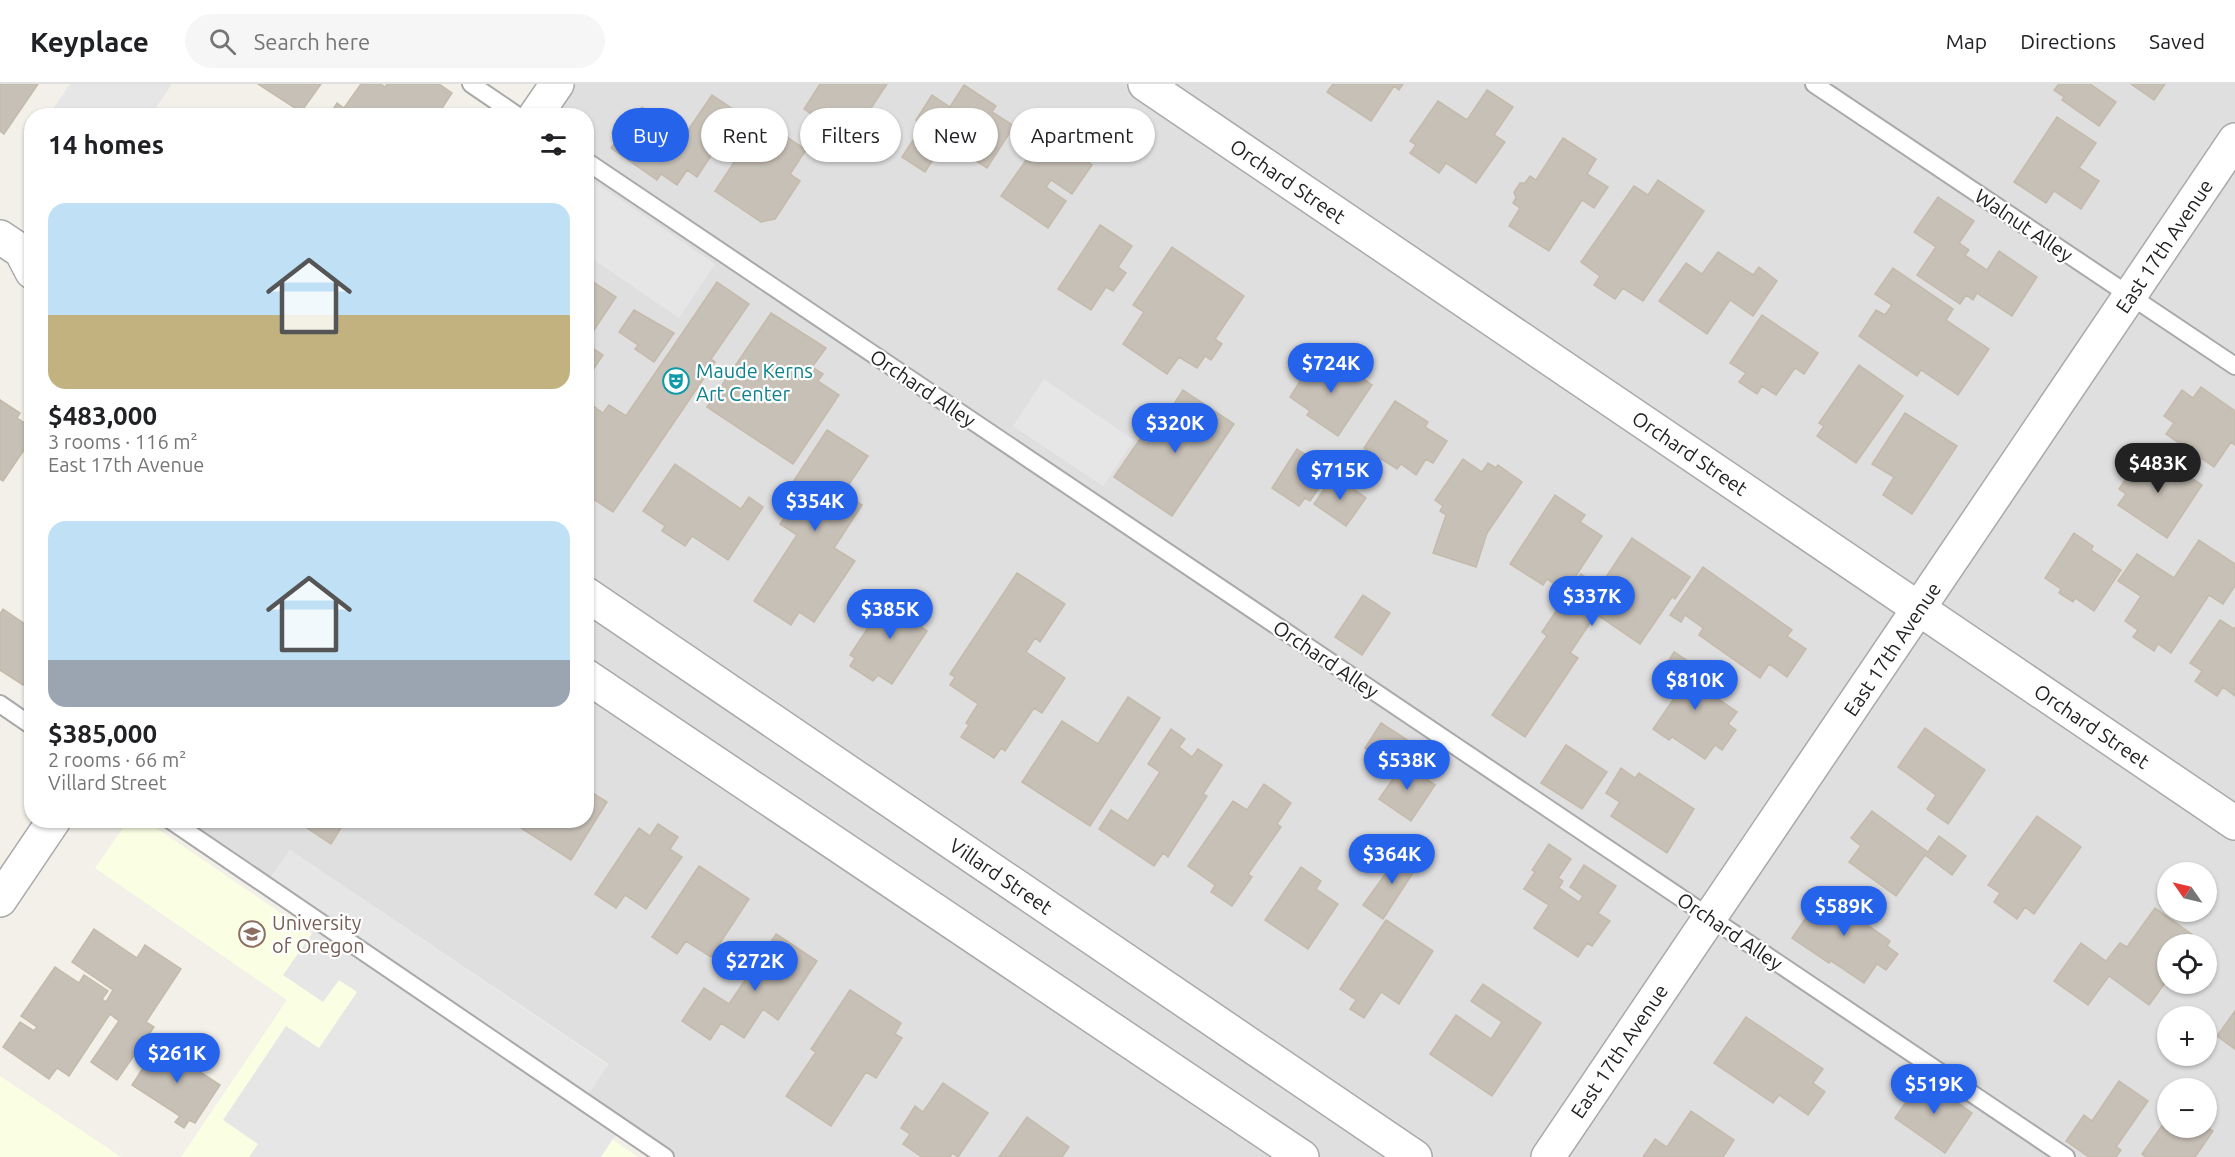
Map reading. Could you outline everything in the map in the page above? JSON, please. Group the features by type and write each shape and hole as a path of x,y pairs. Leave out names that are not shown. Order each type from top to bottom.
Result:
{"street":[{"path":"540,108 557,84"},
{"name":"Orchard Street","path":"1144,84 2235,823"},
{"name":"East 17th Avenue","path":"1548,1157 2235,140"},
{"name":"Villard Street","path":"594,599 1415,1157"},
{"path":"594,681 1302,1157"},
{"path":"0,900 49,828"}],"lane":[{"path":"471,84 506,108"},
{"name":"Walnut Alley","path":"1814,84 2235,366"},
{"name":"Orchard Alley","path":"594,166 2066,1157"},
{"path":"0,704 24,720"},
{"path":"182,828 665,1157"}],"shaded area":[{"path":"70,84 172,84 156,108 54,108"},
{"path":"557,84 2235,84 2235,1157 666,1157 583,1102 608,1064 290,850 266,885 180,828 594,828 594,108 540,108"},
{"path":"594,182 715,264 679,318 594,260"},
{"path":"1044,379 1134,440 1103,486 1013,426"},
{"name":"University of Oregon","path":"123,828 156,828 638,1157 181,1157 287,1000 95,868"},
{"name":"University of Oregon","path":"290,850 608,1065 583,1102 621,1127 601,1157 249,1157 258,1144 223,1120 286,1026 319,1048 357,992 339,980 323,1002 283,975 320,922 266,885"},
{"path":"0,1076 121,1157 0,1157"}],"building":[{"path":"0,84 38,84 4,134 0,131"},
{"path":"258,84 321,84 304,108 295,108"},
{"path":"361,84 381,84 385,87 387,84 439,84 452,93 442,108 344,108"},
{"path":"820,84 887,84 871,108 805,108"},
{"path":"1333,84 1403,84 1399,90 1394,86 1371,121 1327,92"},
{"path":"2059,84 2090,84 2116,102 2099,126 2062,100 2064,97 2054,90"},
{"path":"2131,84 2165,84 2154,100"},
{"path":"964,85 996,106 995,108 924,108 932,95 950,107"},
{"path":"1487,90 1513,107 1494,135 1505,142 1476,183 1446,163 1439,173 1410,153 1416,145 1410,141 1438,101 1467,120"},
{"path":"712,95 732,108 703,108"},
{"path":"337,103 344,108 334,108"},
{"path":"701,111 701,162 707,162 697,177 687,170 677,185 661,174 657,180 631,162 689,162 689,129"},
{"path":"998,116 1010,123 1010,132 998,151"},
{"path":"2057,117 2096,143 2079,168 2099,181 2081,209 2054,191 2046,203 2014,182"},
{"path":"788,138 800,146 800,159 790,174 800,181 775,219 761,222 715,191 734,162 788,162"},
{"path":"1563,138 1596,159 1587,174 1608,187 1594,208 1582,200 1549,251 1509,226 1520,208 1513,203 1516,198 1514,192 1520,183 1525,183 1530,176 1536,180"},
{"path":"913,140 913,162 931,162 925,172 902,157"},
{"path":"978,162 991,162 987,168"},
{"path":"1025,162 1088,162 1092,165 1072,194 1051,180 1046,187 1066,201 1048,228 1001,196"},
{"path":"1658,180 1704,211 1643,301 1623,288 1615,299 1594,285 1600,276 1581,262 1634,186 1648,195"},
{"path":"1938,197 1974,221 1959,243 1969,250 1965,255 1987,270 1999,251 2037,277 2012,316 1977,293 1973,300 1966,295 1960,304 1917,275 1936,247 1914,232"},
{"path":"1100,225 1132,246 1118,267 1126,273 1113,291 1106,287 1091,310 1058,289"},
{"path":"1172,247 1244,296 1215,339 1222,344 1211,360 1205,356 1197,368 1179,357 1167,374 1123,344 1144,312 1133,305"},
{"path":"1718,252 1753,275 1759,267 1777,281 1753,316 1730,300 1707,334 1659,301 1686,263 1702,274"},
{"path":"1893,268 1953,309 1946,320 1989,349 1958,395 1921,370 1917,376 1859,336 1876,310 1885,315 1892,305 1875,294"},
{"path":"594,282 616,297 594,330"},
{"name":"Maude Kerns Art Center","path":"717,282 749,304 711,359 715,362 613,512 594,499 594,407 603,413 609,405 626,416"},
{"path":"634,310 674,333 654,362 635,349 638,345 619,332"},
{"path":"771,313 826,348 812,367 823,374 818,381 839,395 793,464 707,407"},
{"path":"1762,315 1818,353 1804,374 1795,368 1776,395 1762,386 1757,394 1739,382 1746,373 1730,363"},
{"path":"594,349 603,355 594,368"},
{"path":"1316,356 1329,365 1333,358 1372,385 1338,436 1307,415 1310,411 1290,397"},
{"path":"1859,365 1903,396 1856,463 1817,436 1824,426 1819,423"},
{"path":"2201,387 2235,411 2235,445 2231,442 2214,467 2166,434 2174,423 2164,416 2182,390 2193,398"},
{"path":"1183,390 1234,424 1172,516 1114,477 1140,439 1148,444"},
{"path":"0,400 20,413 17,418 24,423 24,450 3,481 0,479"},
{"path":"1395,401 1428,422 1425,427 1447,441 1433,463 1426,459 1416,475 1401,464 1397,469 1364,448"},
{"path":"1905,413 1957,446 1912,514 1883,495 1894,477 1872,464"},
{"path":"827,430 868,456 843,493 862,505 834,548 855,561 814,622 799,612 791,625 754,601 797,535 780,524 786,515 776,508"},
{"path":"1297,449 1330,471 1310,501 1305,498 1299,506 1272,488"},
{"path":"2154,453 2202,485 2167,538 2118,505 2126,494 2119,489 2135,465 2142,470"},
{"path":"1463,459 1482,472 1488,463 1496,468 1498,465 1522,482 1487,533 1476,567 1433,553 1446,515 1440,511 1443,506 1435,500"},
{"path":"675,464 741,509 749,497 763,507 728,560 692,536 685,546 662,531 665,526 643,511"},
{"path":"1334,475 1366,498 1346,526 1314,504"},
{"path":"1555,495 1585,515 1580,522 1602,536 1566,591 1547,579 1543,585 1510,564"},
{"path":"2074,533 2093,546 2091,550 2121,570 2094,611 2075,598 2073,602 2059,593 2061,589 2045,578"},
{"path":"1632,538 1690,577 1675,599 1672,597 1640,644 1596,614 1570,653 1578,658 1525,737 1492,715 1547,636 1542,632 1581,574 1606,591 1613,581 1606,577"},
{"path":"2199,540 2235,564 2235,586 2223,604 2209,595 2171,653 2158,644 2154,651 2133,637 2138,630 2125,621 2141,596 2118,581 2137,554 2174,578"},
{"path":"1703,567 1792,630 1787,636 1806,649 1787,677 1769,664 1760,678 1699,635 1703,628 1685,615 1681,622 1670,615"},
{"path":"1017,573 1065,604 1040,642 1035,638 1026,652 1065,678 1042,713 1034,708 1005,751 1001,748 994,758 961,737 969,725 966,723 978,704 950,685 955,677 950,674"},
{"path":"897,593 929,614 921,627 927,631 892,684 878,675 873,681 850,666 855,658 850,655 885,602 890,605"},
{"path":"1363,595 1390,613 1362,655 1335,637"},
{"path":"3,609 24,623 23,685 0,670 0,614"},
{"path":"2220,620 2234,629 2235,627 2235,696 2223,687 2217,696 2195,681 2202,671 2190,663"},
{"path":"1674,652 1706,673 1698,685 1737,712 1728,724 1736,730 1722,750 1715,745 1705,759 1672,737 1669,740 1653,729 1682,687 1661,673"},
{"path":"1128,697 1160,718 1090,826 1022,782 1062,721 1098,744"},
{"path":"1381,723 1412,743 1405,754 1394,747 1385,761 1365,748"},
{"path":"1925,728 1985,770 1948,824 1927,809 1936,795 1898,767"},
{"path":"1171,729 1185,739 1179,747 1192,757 1198,749 1222,765 1203,794 1207,796 1168,857 1163,853 1154,866 1099,829 1111,810 1128,821 1160,772 1148,764"},
{"path":"1566,745 1607,772 1582,809 1541,783"},
{"path":"1399,760 1435,785 1411,821 1379,799 1395,776 1390,773"},
{"path":"1621,768 1635,778 1639,773 1694,809 1667,853 1611,816 1620,802 1606,793"},
{"path":"1264,784 1291,803 1277,824 1281,827 1248,874 1252,877 1232,906 1211,892 1215,885 1188,866 1233,801 1247,810"},
{"path":"594,794 607,802 594,823"},
{"path":"1872,811 1928,852 1939,836 1966,856 1952,875 1925,855 1896,896 1849,862 1861,846 1851,838"},
{"path":"2037,816 2081,847 2034,914 2025,907 2017,919 1994,902 2000,893 1988,885"},
{"path":"658,824 678,837 670,849 682,857 646,909 625,895 616,908 595,894 639,828 650,836"},
{"path":"307,828 341,828 331,844"},
{"path":"521,828 591,828 571,860"},
{"path":"1549,844 1571,859 1558,878 1563,881 1559,888 1579,902 1583,896 1570,887 1584,865 1616,886 1598,913 1610,921 1592,946 1587,943 1578,957 1534,928 1549,905 1524,889 1535,872 1532,870"},
{"path":"1402,851 1420,862 1383,919 1363,905"},
{"path":"699,866 749,899 711,957 686,941 677,954 652,937"},
{"path":"1301,867 1321,881 1316,889 1338,904 1308,949 1265,920"},
{"path":"1827,887 1864,912 1859,919 1890,941 1887,946 1898,954 1886,970 1877,964 1864,983 1792,938"},
{"path":"2155,908 2157,922 2175,922 2191,934 2157,934 2157,994 2149,1005 2109,976 2088,1005 2054,981 2081,943 2106,961 2120,943 2127,947"},
{"path":"1386,920 1433,951 1399,1004 1381,992 1364,1018 1350,1009 1356,1000 1340,989"},
{"path":"94,929 137,958 145,945 181,969 146,1022 154,1027 117,1080 91,1062 119,1021 110,1014 69,1076 57,1068 49,1079 3,1047 20,1022 34,1031 37,1027 21,1016 55,967 79,983 84,975 108,991 102,999 106,1002 113,990 72,962"},
{"path":"776,934 817,961 778,1020 763,1009 744,1038 721,1023 710,1040 682,1021 704,988 729,1004"},
{"path":"1483,984 1541,1023 1492,1096 1430,1054 1456,1015 1491,1039 1502,1022 1471,1001"},
{"path":"850,990 901,1023 895,1034 902,1038 876,1078 866,1072 831,1126 786,1096 816,1052 811,1049"},
{"path":"2235,1011 2235,1049 2217,1036"},
{"path":"1746,1017 1823,1069 1813,1083 1825,1092 1808,1115 1779,1095 1773,1103 1714,1063"},
{"path":"177,1047 205,1066 200,1072 220,1085 195,1123 189,1120 184,1128 175,1122 180,1116 132,1085 156,1048 170,1057"},
{"path":"1922,1078 1972,1113 1945,1153 1895,1118"},
{"path":"2119,1081 2148,1101 2116,1147 2121,1150 2116,1157 2089,1157 2066,1141 2084,1115 2092,1121"},
{"path":"943,1083 988,1113 958,1157 952,1153 950,1157 922,1157 903,1144 910,1134 901,1128 915,1106 923,1112"},
{"path":"1691,1111 1734,1140 1723,1157 1643,1157 1655,1139 1667,1147"},
{"path":"1027,1117 1069,1147 1062,1157 999,1157"},
{"path":"2157,1133 2157,1138 2208,1138 2195,1157 2146,1157 2142,1154"}],"place":[{"name":"Maude Kerns Art Center","path":"676,381"},
{"name":"University of Oregon","path":"252,934"}]}
